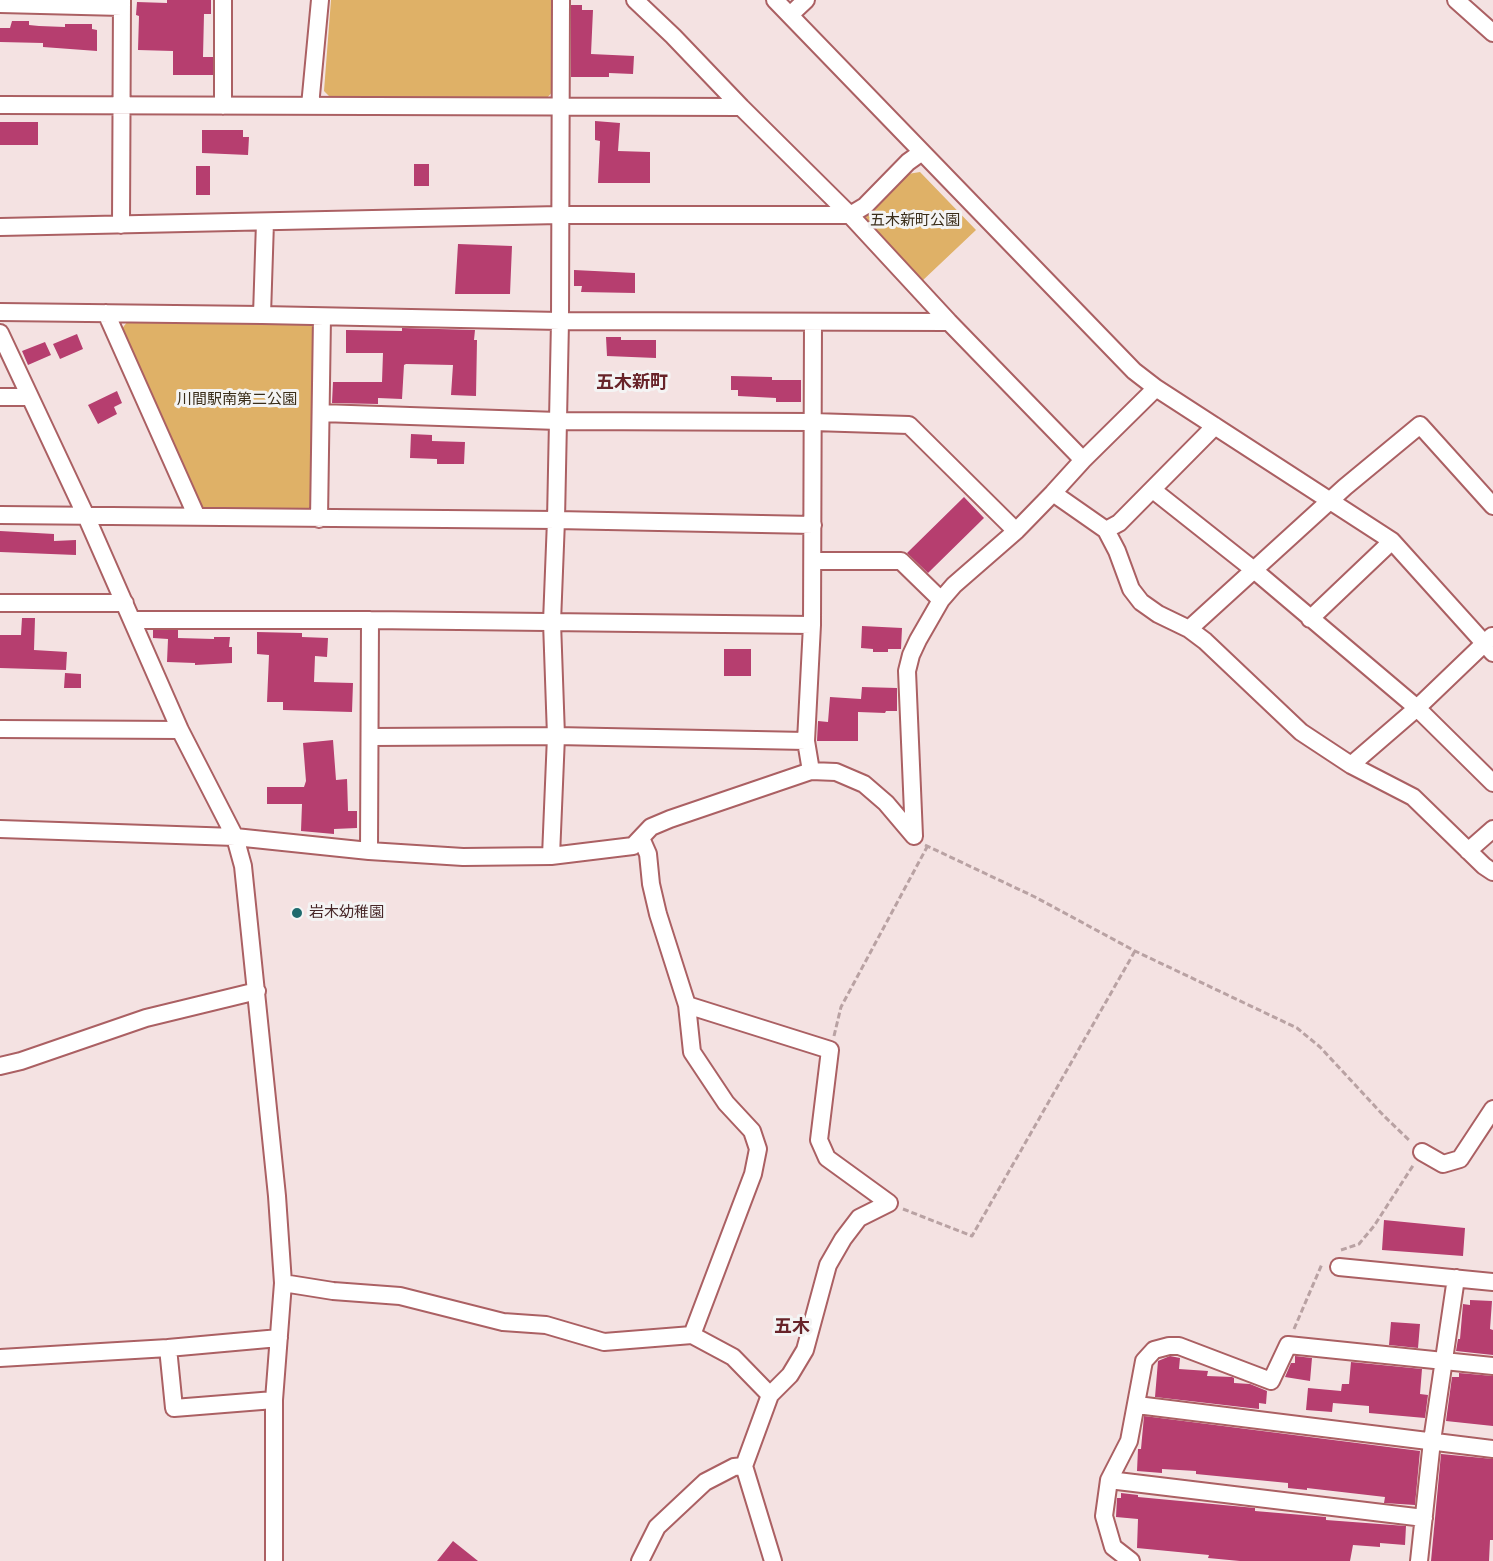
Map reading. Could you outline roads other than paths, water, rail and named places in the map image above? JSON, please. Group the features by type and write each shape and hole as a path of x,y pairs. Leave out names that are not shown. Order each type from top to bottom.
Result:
{"street":[{"path":"223,0 223,106"},
{"path":"310,106 320,0"},
{"path":"551,856 556,736 552,622 560,321 561,0"},
{"path":"634,0 673,36 850,215 949,322 1083,460"},
{"path":"775,0 1134,371 1156,388 1392,541 1490,644 1351,765"},
{"path":"790,15 806,0"},
{"path":"1456,0 1493,33"},
{"path":"0,4 122,3 121,225"},
{"path":"0,105 741,107"},
{"path":"0,227 559,215 850,215 865,206 908,162 922,152"},
{"path":"262,315 264,222"},
{"path":"0,312 560,321 949,322"},
{"path":"106,314 197,517"},
{"path":"319,519 322,317"},
{"path":"811,771 807,741 813,561 813,322"},
{"path":"0,333 86,516 180,730 235,837 243,866 277,1196 283,1283 274,1400 274,1561"},
{"path":"0,829 235,837 369,851 463,857 551,856 633,846 651,828 670,819 811,771 836,772 864,784 886,803 914,836 907,671 911,655 941,600 1016,531 1156,388"},
{"path":"0,397 30,397"},
{"path":"321,414 558,421 813,422 909,425 1016,531"},
{"path":"1189,629 1331,500 1420,425 1493,507"},
{"path":"1106,530 1119,523 1215,426"},
{"path":"1153,490 1254,570 1417,708 1493,783"},
{"path":"1053,493 1106,530 1117,551 1131,589 1141,603 1189,629 1205,641 1302,732 1351,765 1413,797 1493,872"},
{"path":"0,515 556,520 813,525"},
{"path":"1310,619 1392,541"},
{"path":"813,561 900,561 941,600"},
{"path":"0,603 124,603"},
{"path":"132,620 812,625"},
{"path":"369,851 370,620"},
{"path":"0,729 180,730"},
{"path":"371,737 556,736 807,741"},
{"path":"1468,851 1493,829"},
{"path":"641,838 648,854 651,884 658,914 687,1005 692,1052 726,1103 752,1131 758,1149 753,1174 692,1335"},
{"path":"0,1066 146,1018 257,991"},
{"path":"687,1005 830,1050 819,1140 827,1158 889,1203 859,1218 828,1265 805,1350 790,1375 770,1395 744,1466 773,1561"},
{"path":"1422,1152 1443,1164 1460,1159 1493,1109"},
{"path":"1338,1259 1493,1282"},
{"path":"1419,1561 1432,1441 1456,1278"},
{"path":"283,1283 333,1291 400,1296 503,1322 546,1325 604,1342 692,1335 733,1357 770,1395"},
{"path":"0,1358 168,1348 279,1338"},
{"path":"1131,1561 1113,1547 1104,1516 1109,1480 1129,1441 1144,1361 1154,1350 1179,1346 1271,1381 1288,1345 1443,1359 1493,1366"},
{"path":"168,1348 174,1408 274,1400"},
{"path":"1137,1405 1493,1449"},
{"path":"640,1561 657,1527 705,1482 734,1467 744,1466"},
{"path":"1109,1480 1424,1518"}],"place":[{"name":"岩木幼稚園","path":"297,913"}],"district":[{"name":"五木新町","path":"632,383"},
{"name":"五木","path":"792,1327"}],"park label":[{"name":"五木新町公園","path":"915,221"},
{"name":"川間駅南第二公園","path":"237,400"}]}
